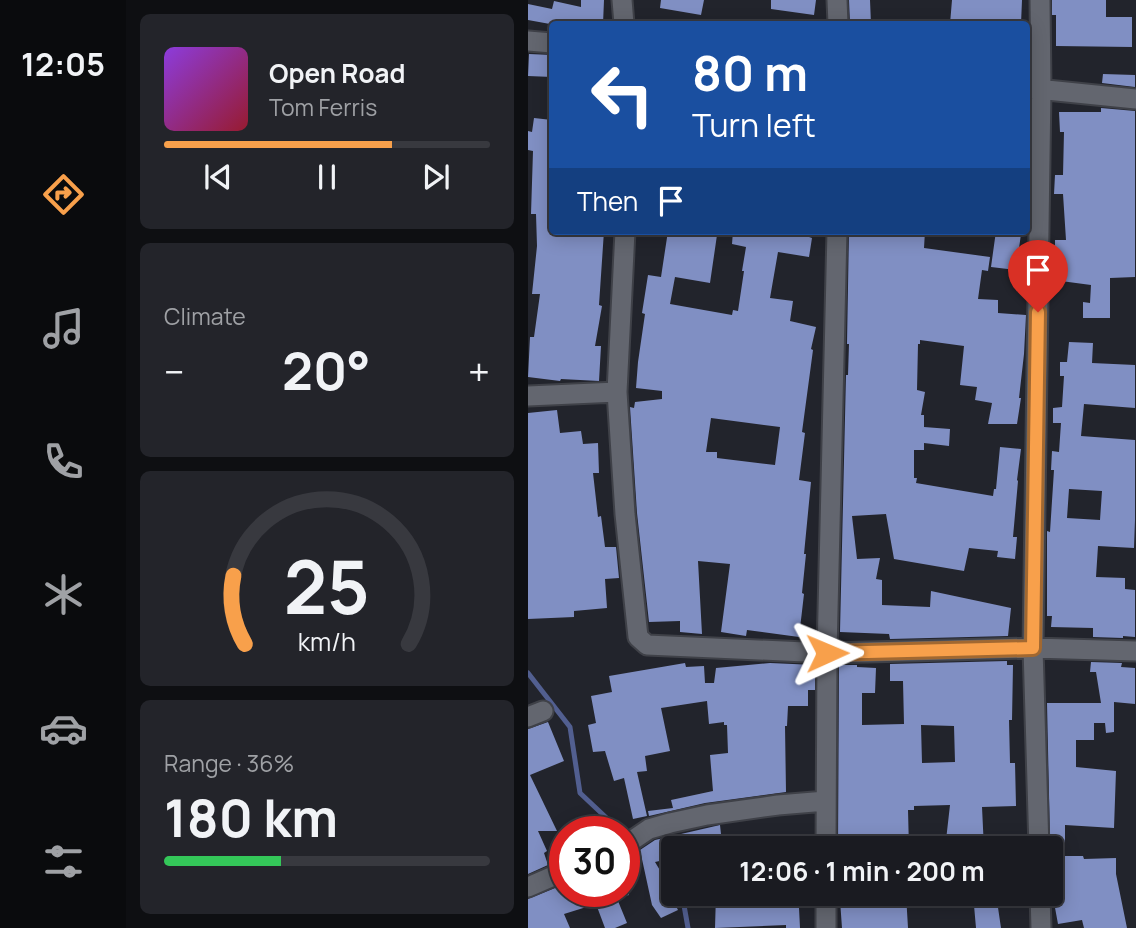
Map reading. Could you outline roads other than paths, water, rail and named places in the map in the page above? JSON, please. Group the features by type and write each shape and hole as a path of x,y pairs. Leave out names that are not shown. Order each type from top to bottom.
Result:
{"street":[{"path":"622,0 624,21"},
{"path":"837,0 838,21"},
{"path":"1039,836 1033,648 1034,88 1040,0"},
{"path":"528,41 549,43"},
{"path":"1034,88 1135,99"},
{"path":"625,235 617,392 625,514 638,637 646,645 827,653 1033,648 1135,651"},
{"path":"826,836 827,653 837,235"},
{"path":"528,396 617,392"},
{"path":"640,835 649,829 707,815 826,801"},
{"path":"528,887 549,878"},
{"path":"826,906 826,928"},
{"path":"1040,906 1041,928"}],"waterway":[{"path":"528,673 570,727 580,793 604,816"},
{"path":"684,906 688,928"}]}
